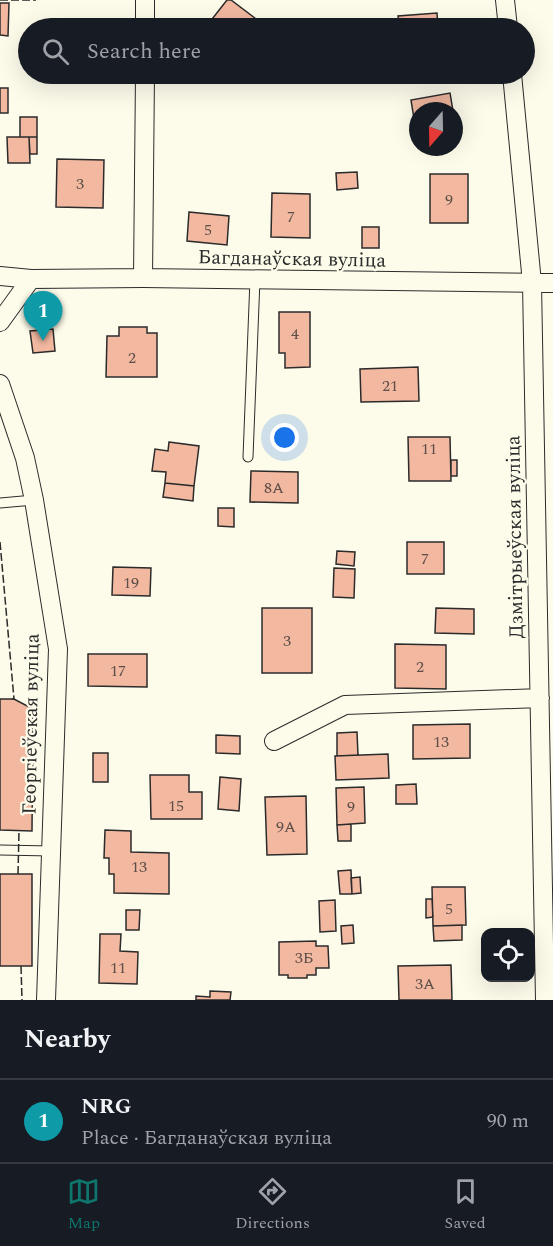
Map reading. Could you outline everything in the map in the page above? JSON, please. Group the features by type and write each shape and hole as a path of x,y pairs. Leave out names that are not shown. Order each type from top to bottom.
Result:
{"street":[{"path":"145,0 145,18"},
{"path":"505,0 507,18"},
{"path":"143,278 145,84"},
{"name":"Дзмітрыеўская вуліца","path":"513,84 532,284 545,1000"},
{"name":"Багданаўская вуліца","path":"0,276 31,279 143,278 553,283"},
{"path":"0,322 31,279"},
{"name":"Георгіеўская вуліца","path":"0,384 25,458 58,649 46,1000"},
{"path":"274,741 345,705 540,698"}],"lane":[{"path":"248,457 255,279"},
{"path":"0,503 33,500"},
{"path":"0,850 51,851"}],"building":[{"path":"227,0 231,0 255,18 213,18"},
{"path":"0,3 9,3 8,36 0,35"},
{"path":"437,13 437,18 398,18 398,16"},
{"path":"0,88 8,88 8,113 0,113"},
{"path":"450,93 452,102 411,102 411,100"},
{"path":"20,117 37,117 37,137 20,137"},
{"path":"7,137 29,137 30,163 8,163"},
{"path":"29,137 37,137 37,154 30,154"},
{"path":"57,159 104,160 103,208 56,207"},
{"path":"357,172 358,188 337,190 336,173"},
{"path":"430,174 468,174 468,223 430,223"},
{"path":"272,193 310,194 310,238 271,237"},
{"path":"189,212 229,216 227,245 187,241"},
{"path":"362,227 379,227 379,248 362,248"},
{"path":"279,312 310,312 310,367 285,368 285,353 279,353"},
{"path":"119,327 147,327 147,333 157,333 157,377 106,377 107,336 119,336"},
{"path":"53,329 55,351 33,353 30,331"},
{"path":"418,367 419,401 361,402 360,369"},
{"path":"408,437 450,437 451,481 409,481"},
{"path":"169,442 199,446 194,486 165,483 166,472 152,471 155,449 168,451"},
{"path":"451,460 457,460 457,476 451,476"},
{"path":"251,471 298,472 298,503 250,502"},
{"path":"165,483 194,486 193,501 163,497"},
{"path":"218,508 234,508 234,527 218,526"},
{"path":"407,542 444,542 444,574 407,574"},
{"path":"337,551 355,552 354,566 336,564"},
{"path":"113,567 151,568 150,596 112,595"},
{"path":"334,568 355,569 354,598 333,597"},
{"path":"262,608 312,608 312,673 262,673"},
{"path":"436,608 474,609 474,634 435,633"},
{"path":"395,644 446,645 446,689 395,688"},
{"path":"88,654 147,654 147,687 88,686"},
{"path":"0,699 14,699 33,709 32,831 0,830"},
{"path":"470,724 470,758 413,759 413,725"},
{"path":"357,732 358,755 337,756 337,733"},
{"path":"216,735 240,736 240,754 216,753"},
{"path":"93,753 108,753 108,782 93,782"},
{"path":"388,754 389,778 336,780 335,756"},
{"path":"150,775 189,775 189,792 202,792 202,819 151,819"},
{"path":"220,777 241,779 239,811 218,809"},
{"path":"416,784 417,804 396,804 396,785"},
{"path":"364,787 365,823 337,825 336,788"},
{"path":"306,796 307,854 267,855 265,797"},
{"path":"351,824 351,841 338,841 337,825"},
{"path":"105,830 131,831 131,852 169,853 169,894 114,893 114,874 109,874 109,858 104,858"},
{"path":"351,870 352,894 340,894 338,871"},
{"path":"0,874 32,874 32,966 0,966"},
{"path":"360,877 361,893 352,894 351,878"},
{"path":"432,887 465,887 466,925 433,926"},
{"path":"426,899 432,899 433,917 426,918"},
{"path":"335,900 336,931 320,932 319,901"},
{"path":"126,910 140,910 139,930 126,930"},
{"path":"353,925 354,943 342,944 341,926"},
{"path":"462,925 462,940 434,941 433,926"},
{"path":"100,934 121,934 120,951 138,952 137,984 99,983"},
{"path":"316,941 316,946 328,946 329,968 316,968 316,975 307,975 307,978 288,978 288,975 279,975 279,942"},
{"path":"451,965 452,1000 399,1000 398,966"},
{"path":"210,991 231,992 230,1000 196,1000 196,996 210,997"}],"fence":[{"path":"0,0 36,0"},
{"path":"0,542 14,699 12,699"},
{"path":"18,874 19,831"},
{"path":"21,966 22,1000"}],"place":[{"name":"NRG","path":"43,341"}]}
